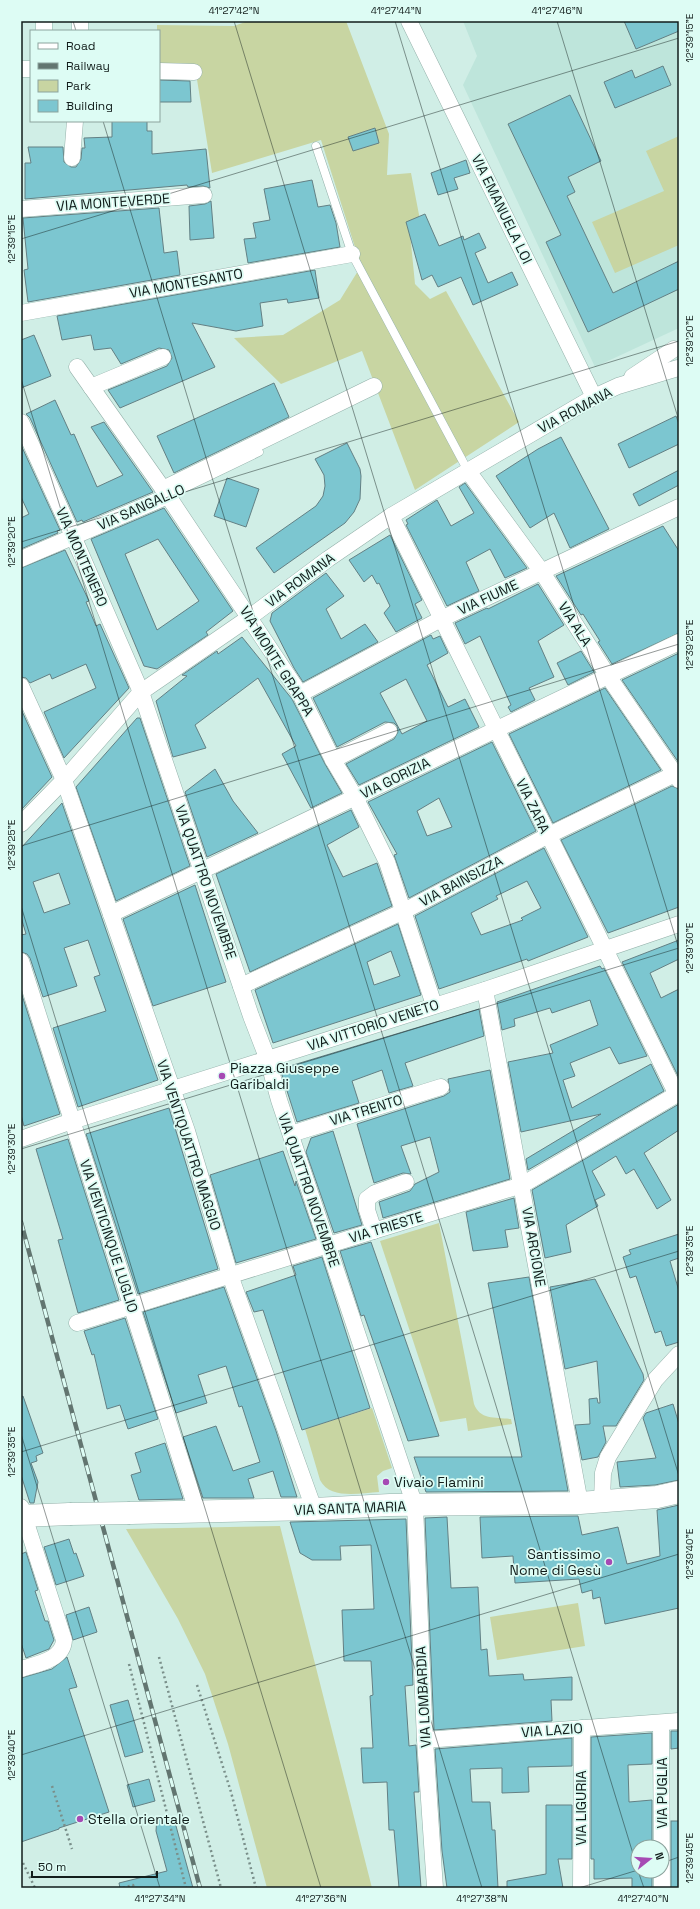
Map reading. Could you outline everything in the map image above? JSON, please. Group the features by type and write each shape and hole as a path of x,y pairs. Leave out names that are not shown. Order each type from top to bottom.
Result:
{"main road":[{"name":"VIA SANTA MARIA","path":"22,1513 130,1513 580,1503 657,1497 679,1492"}],"street":[{"name":"VIA EMANUELA LOI","path":"409,21 594,397"},
{"path":"160,71 194,72"},
{"path":"72,158 75,122"},
{"name":"VIA MONTEVERDE","path":"21,209 204,195"},
{"name":"VIA MONTESANTO","path":"21,313 352,254"},
{"name":"VIA ROMANA","path":"618,386 676,345"},
{"path":"676,345 672,356 674,362 679,368"},
{"path":"91,387 163,357"},
{"name":"VIA MONTE GRAPPA","path":"77,367 166,492 300,694 333,760 355,797 387,862 434,1005"},
{"name":"VIA ROMANA","path":"21,824 64,780 141,692 250,617 328,559 391,516 594,397 618,386 679,368"},
{"name":"VIA SANGALLO","path":"21,559 166,492 374,386"},
{"name":"VIA MONTENERO","path":"21,422 73,536 141,692"},
{"name":"VIA ALA","path":"468,471 542,572 608,676 678,775"},
{"name":"VIA FIUME","path":"300,694 441,620 679,507"},
{"name":"VIA ZARA","path":"391,516 547,836 678,1094"},
{"name":"VIA GORIZIA","path":"111,914 202,869 679,642"},
{"name":"VIA VENTIQUATTRO MAGGIO","path":"21,686 64,780 187,1131 230,1275 314,1509"},
{"name":"VIA QUATTRO NOVEMBRE","path":"141,692 241,986 268,1060 279,1100 292,1134 327,1244 415,1506"},
{"path":"333,760 389,731"},
{"name":"VIA BAINSIZZA","path":"241,986 404,911 547,836 678,775"},
{"name":"VIA VITTORIO VENETO","path":"25,1137 172,1089 268,1060 434,1005 485,990 679,924"},
{"name":"VIA VENTICINQUE LUGLIO","path":"21,961 197,1511"},
{"name":"VIA ARCIONE","path":"485,990 580,1503"},
{"name":"VIA TRENTO","path":"292,1134 441,1087"},
{"name":"VIA TRIESTE","path":"77,1323 327,1244 522,1185 678,1094"},
{"name":"VIA TRIESTE","path":"374,1231 367,1210 367,1199 375,1193 406,1182"},
{"path":"602,1501 603,1473 608,1457 655,1380 679,1354"},
{"name":"VIA LOMBARDIA","path":"415,1506 425,1740 435,1888"},
{"path":"21,1669 56,1656 63,1648 64,1640 22,1513"},
{"name":"VIA LAZIO","path":"425,1740 679,1721"},
{"name":"VIA PUGLIA","path":"661,1723 662,1888"},
{"name":"VIA LIGURIA","path":"581,1888 582,1728"}],"lane":[{"path":"316,146 352,254 468,471"},
{"name":"VIA SANGALLO","path":"166,492 259,452"}],"path":[{"path":"159,1657 221,1888"},
{"path":"129,1664 186,1888"},
{"path":"197,1684 229,1785 256,1888"},
{"path":"52,1786 72,1849"},
{"path":"23,1863 35,1888"},
{"path":"123,1888 133,1885 134,1888"}],"shaded area":[{"path":"463,21 679,21 679,328 595,367 463,85 477,56"}],"green space":[{"path":"248,21 346,21 389,134 387,175 411,173 420,220 409,223 415,284 430,299 446,291 519,422 415,490 362,351 281,384 234,338 283,335 340,300 361,266 321,140 212,173 195,67 160,67 160,30 157,30 157,25 234,26"},
{"path":"679,136 679,245 615,273 592,222 664,191 646,151"},
{"path":"439,1223 474,1404 480,1413 494,1418 511,1419 512,1424 468,1431 466,1418 440,1422 380,1241"},
{"path":"372,1408 392,1468 383,1471 377,1476 379,1492 346,1494 331,1490 320,1480 305,1429"},
{"path":"280,1526 372,1888 267,1888 228,1744 205,1674 178,1619 126,1529"},
{"path":"578,1603 585,1646 497,1660 490,1617"}],"building":[{"path":"624,21 679,21 679,31 636,49"},
{"path":"663,66 671,85 615,108 604,82 632,70 635,78"},
{"path":"160,80 190,81 191,102 160,102"},
{"path":"570,95 601,161 568,177 575,192 567,196 613,293 679,261 679,289 588,332 546,242 561,235 508,124"},
{"path":"112,122 147,122 147,131 152,131 152,154 206,149 210,188 203,186 188,187 187,185 25,199 25,163 31,163 28,147 63,147 64,162 71,167 76,167 81,159 82,148 85,148 84,138 112,137"},
{"path":"375,128 379,143 353,151 348,137"},
{"path":"466,160 470,173 454,178 458,189 438,195 431,173"},
{"path":"312,180 318,207 330,205 336,223 340,247 248,263 244,239 256,238 253,223 270,220 264,189"},
{"path":"211,201 214,238 190,240 189,206 205,204"},
{"path":"159,208 164,253 177,251 180,275 28,302 24,270 28,269 23,218"},
{"path":"425,214 439,246 463,236 464,240 479,233 486,248 475,253 488,283 512,272 518,285 473,305 461,277 438,287 432,275 422,280 406,222"},
{"path":"315,270 319,298 288,303 287,299 260,303 263,326 236,331 192,323 215,367 120,408 108,390 167,366 172,358 169,350 159,348 121,364 111,348 94,350 91,335 62,340 57,316"},
{"path":"34,335 51,376 21,388 21,340"},
{"path":"274,383 289,417 174,473 157,436"},
{"path":"55,400 71,435 74,434 97,487 123,475 91,427 104,422 153,492 83,522 82,520 77,522 30,418 26,414"},
{"path":"676,416 679,424 679,444 629,468 618,444"},
{"path":"561,437 609,529 570,548 554,513 530,528 496,476 538,449"},
{"path":"347,443 360,469 361,476 360,499 354,512 345,523 274,573 256,548 316,506 323,496 325,486 324,475 315,459"},
{"path":"21,445 60,530 57,531 58,533 21,549 21,518 29,514 21,497"},
{"path":"679,470 679,485 639,506 633,494"},
{"path":"227,478 259,489 246,527 214,516"},
{"path":"465,483 527,568 505,578 490,549 466,562 479,591 447,606 406,525 408,524 406,520 437,500 451,526 474,513 459,487"},
{"path":"164,508 233,611 206,632 208,635 157,669 144,666 91,539","holes":["158,539 199,601 157,630 125,554"]},
{"path":"663,526 679,551 679,633 612,664 583,614 581,615 556,576"},
{"path":"390,535 422,600 415,604 422,618 396,632 384,613 390,606 379,583 377,584 372,575 364,582 349,560"},
{"path":"65,550 89,601 86,602 96,626 100,624 129,688 64,758 44,712 96,688 86,664 52,679 50,674 30,683 26,678 21,677 21,568"},
{"path":"326,573 344,596 326,609 341,639 365,624 378,642 303,682 294,668 270,621 272,613"},
{"path":"538,584 564,625 538,641 554,677 529,688 535,700 511,712 508,707 511,705 480,636 465,644 455,623 487,608 488,609"},
{"path":"431,635 433,639 440,636 448,653 427,665 448,707 465,699 479,727 359,785 346,764 394,739 398,732 397,726 394,723 385,722 337,747 313,698","holes":["406,679 427,721 402,734 380,693"]},
{"path":"242,637 292,699 325,764 342,793 311,808 282,754 296,746 258,678 195,725 206,748 173,757 156,701 187,676 182,675 217,651 218,654"},
{"path":"581,651 594,672 568,685 557,663"},
{"path":"679,653 679,763 622,680"},
{"path":"605,688 661,770 553,823 509,734"},
{"path":"21,709 52,777 21,810"},
{"path":"137,718 140,718 190,866 116,901 76,787"},
{"path":"492,742 536,831 409,898 394,855 397,854 368,802","holes":["439,798 452,827 427,836 417,811"]},
{"path":"215,769 233,801 258,833 207,857 185,792"},
{"path":"672,786 679,789 679,907 608,933 561,840"},
{"path":"62,803 158,1080 78,1107 53,1028 106,1011 94,977 100,975 88,940 64,948 77,986 43,997 30,958 27,954 21,952 21,935 26,934 21,917 21,848","holes":["59,873 70,904 44,913 33,882"]},
{"path":"351,810 359,827 327,845 343,877 377,863 392,906 250,972 216,874"},
{"path":"544,848 588,937 528,961 527,959 439,989 415,916","holes":["527,881 541,908 521,918 523,920 481,935 471,913 498,899 496,896"]},
{"path":"195,885 226,982 153,1006 123,919"},
{"path":"398,924 421,995 273,1043 255,990","holes":["391,951 400,976 374,985 367,962"]},
{"path":"679,940 679,959 650,973 661,998 679,989 679,1078 622,962"},
{"path":"600,966 602,969 604,968 647,1056 619,1064 610,1047 570,1063 575,1076 563,1080 572,1108 651,1064 664,1091 528,1170 526,1159 601,1114 521,1132 508,1062 553,1053 550,1045 598,1025 590,1000 552,1013 550,1008 514,1019 515,1026 502,1030 497,1002"},
{"path":"21,992 60,1114 24,1126 21,1115"},
{"path":"479,1009 484,1036 405,1063 413,1086 389,1093 382,1070 352,1081 359,1103 297,1122 280,1069"},
{"path":"490,1070 510,1179 383,1218 379,1202 410,1191 415,1184 439,1172 430,1137 401,1146 411,1174 403,1173 374,1183 357,1124 444,1096 450,1092 448,1079"},
{"path":"679,1104 679,1130 644,1153 671,1200 657,1209 634,1169 626,1174 616,1156 592,1171 605,1195 595,1200 598,1206 566,1225 571,1252 545,1258 532,1190"},
{"path":"169,1108 218,1269 138,1294 86,1134"},
{"path":"333,1131 362,1225 334,1233 306,1152 311,1138"},
{"path":"68,1139 119,1300 78,1313 58,1240 63,1239 36,1149"},
{"path":"283,1151 295,1186 296,1181 316,1239 236,1263 210,1175"},
{"path":"514,1198 519,1228 505,1230 508,1247 473,1251 466,1212"},
{"path":"679,1234 679,1258 670,1261 679,1291 679,1342 666,1346 661,1331 655,1333 636,1276 630,1278 623,1257 631,1254 629,1250"},
{"path":"371,1242 439,1436 408,1441 364,1315 361,1316 340,1251"},
{"path":"322,1257 370,1408 302,1430 263,1310 254,1312 246,1292 296,1275 293,1266"},
{"path":"529,1277 568,1491 426,1492 414,1457 522,1457 488,1283"},
{"path":"595,1279 643,1374 644,1380 616,1426 603,1426 606,1442 598,1457 582,1460 575,1425 590,1424 589,1399 597,1398 598,1403 600,1403 597,1361 565,1369 550,1287"},
{"path":"224,1287 276,1431 297,1497 281,1497 273,1471 248,1479 254,1498 203,1498 183,1437 216,1426 233,1471 260,1462 242,1406 239,1407 226,1366 198,1375 207,1403 176,1413 143,1312"},
{"path":"125,1318 158,1419 128,1429 120,1405 107,1409 94,1354 92,1355 84,1331"},
{"path":"23,1396 43,1453 36,1456 37,1461 31,1463 38,1482 34,1503 30,1503 21,1475 21,1397"},
{"path":"673,1404 679,1424 679,1480 655,1485 620,1487 617,1462 656,1458 643,1418 646,1413"},
{"path":"165,1443 183,1499 139,1500 131,1475 141,1472 135,1453"},
{"path":"679,1505 679,1608 605,1624 600,1597 593,1599 592,1590 582,1593 579,1579 515,1583 513,1556 482,1558 480,1517 578,1516 582,1535 618,1527 627,1564 660,1556 657,1510"},
{"path":"447,1517 451,1588 478,1587 481,1650 487,1649 489,1676 523,1674 524,1680 572,1677 572,1700 551,1700 552,1721 434,1730 425,1518"},
{"path":"406,1519 413,1685 405,1686 409,1746 416,1745 419,1792 414,1792 421,1888 399,1888 394,1830 389,1830 387,1782 363,1783 361,1748 373,1748 370,1696 373,1695 371,1661 344,1661 342,1610 374,1609 371,1545 340,1546 341,1560 312,1560 300,1553 290,1522"},
{"path":"69,1539 74,1554 76,1553 84,1576 56,1585 44,1547"},
{"path":"26,1552 38,1590 35,1591 45,1621 48,1621 54,1640 49,1649 26,1658 21,1643 21,1554"},
{"path":"89,1607 97,1632 73,1640 66,1615"},
{"path":"67,1657 77,1687 69,1689 109,1812 21,1842 21,1678 52,1669"},
{"path":"128,1700 143,1752 125,1757 110,1705"},
{"path":"671,1731 679,1731 679,1748 671,1749"},
{"path":"652,1733 652,1764 628,1765 629,1802 652,1800 652,1839 630,1839 630,1878 594,1879 594,1859 591,1859 591,1737"},
{"path":"572,1738 572,1766 528,1767 529,1792 502,1793 502,1768 470,1769 472,1802 490,1802 492,1830 495,1830 498,1888 447,1888 442,1851 435,1749"},
{"path":"149,1779 155,1801 133,1807 127,1785"},
{"path":"546,1805 572,1805 572,1859 558,1859 563,1888 507,1888 507,1881 546,1874"},
{"path":"157,1817 172,1819 176,1826 193,1888 120,1888 119,1883 167,1871 156,1831"},
{"path":"671,1821 679,1821 679,1888 671,1888"},
{"path":"632,1879 652,1879 652,1888 632,1888"}],"railway":[{"path":"21,1222 200,1888"}],"place":[{"name":"Piazza Giuseppe Garibaldi","path":"222,1076"},
{"name":"Vivaio Flamini","path":"386,1482"},
{"name":"Santissimo Nome di Gesù","path":"609,1562"},
{"name":"Stella orientale","path":"80,1819"}]}
